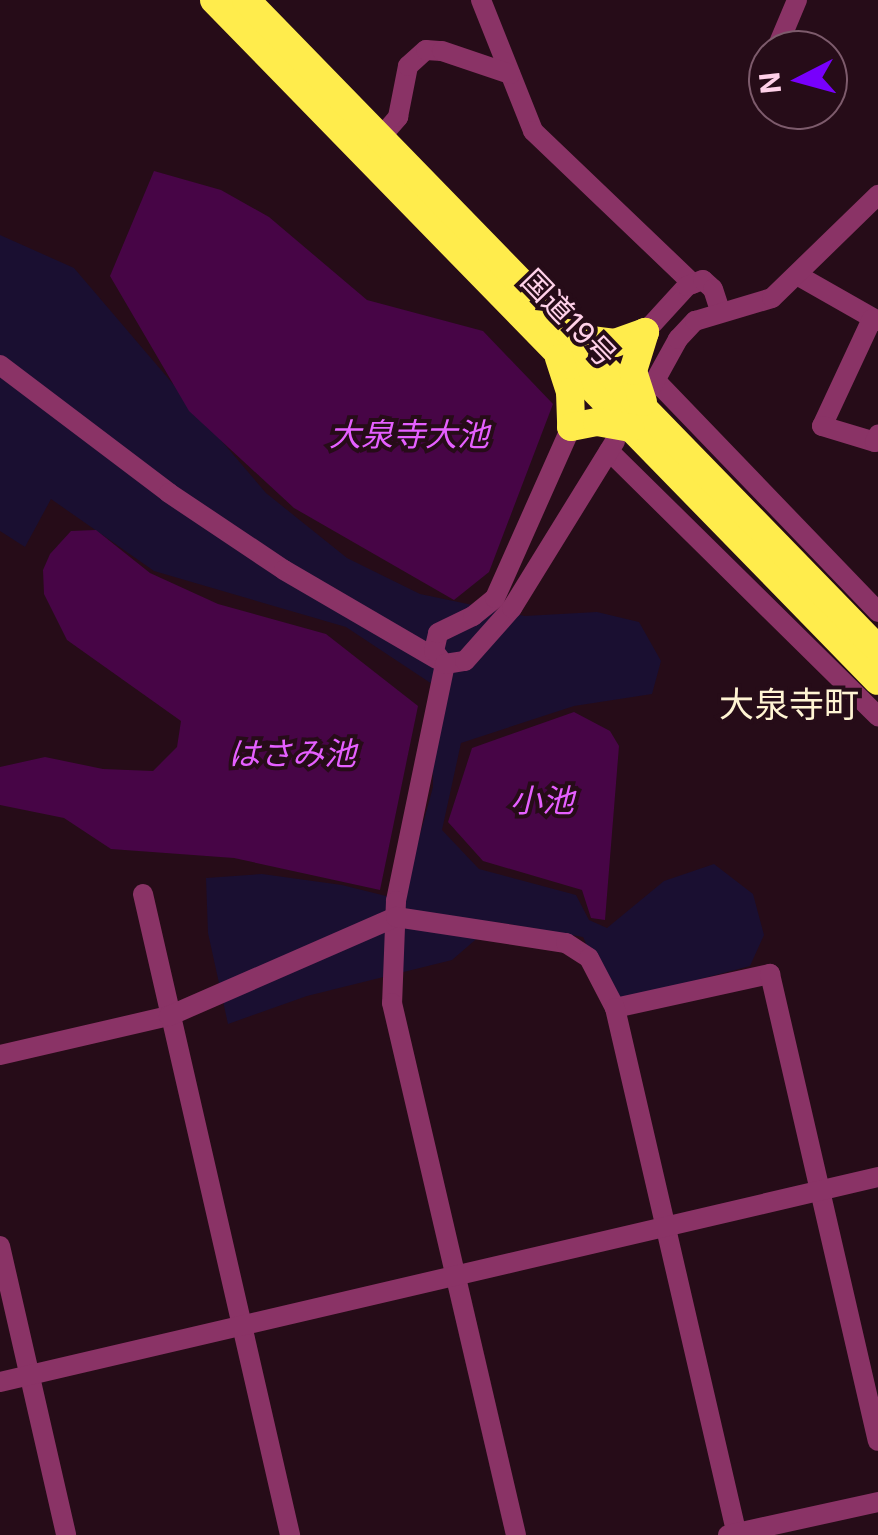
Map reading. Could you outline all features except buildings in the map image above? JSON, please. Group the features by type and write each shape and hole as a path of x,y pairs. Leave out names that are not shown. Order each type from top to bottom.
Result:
{"highway":[{"name":"国道19号","path":"214,0 634,416 878,649"},
{"name":"国道19号","path":"246,0 380,138 566,345"},
{"path":"645,332 633,371 634,416 571,427 566,345 615,343 645,332"},
{"name":"国道19号","path":"852,628 878,680"}],"street":[{"path":"481,0 533,131 693,284"},
{"path":"784,30 797,0"},
{"path":"380,138 398,117 408,66 426,50 442,50 510,74"},
{"path":"0,365 169,493 284,570 441,661 465,660 512,608 678,339 696,321 720,310 772,298 831,236 878,195"},
{"path":"797,275 875,320 822,426 876,442 878,435"},
{"path":"645,332 693,284 703,280 713,289 720,310"},
{"path":"634,416 852,628 878,716"},
{"path":"516,1535 392,1003 396,917 441,661 434,642 438,633 472,616 495,598 571,427"},
{"path":"142,894 290,1535"},
{"path":"0,1054 168,1016 396,917 566,943 589,958 615,1008 734,1534 878,1502"},
{"path":"615,1008 770,974 878,1441"},
{"path":"0,1382 878,1177"},
{"path":"0,1246 66,1535"}],"shaded area":[{"path":"0,235 74,268 266,493 347,558 420,594 525,616 597,612 639,622 661,661 652,694 574,706 461,743 442,830 479,869 576,895 589,920 607,928 664,881 714,864 753,894 764,935 750,966 614,1002 583,937 496,922 452,960 307,996 228,1024 208,933 206,878 262,874 342,885 402,900 433,787 432,684 346,627 154,571 51,499 25,547 0,531"}],"water":[{"name":"大泉寺大池","path":"154,171 221,190 269,217 367,300 483,331 553,404 489,572 454,600 294,508 189,411 110,276"},
{"name":"はさみ池","path":"96,530 150,573 218,604 326,634 418,706 380,890 234,858 111,849 64,818 0,805 0,767 45,757 103,769 153,771 177,747 181,721 67,640 44,594 43,570 50,554 71,531"},
{"name":"小池","path":"574,712 610,731 619,746 605,920 591,918 582,890 483,861 448,822 472,748"}],"district":[{"name":"大泉寺町","path":"789,704"}]}
